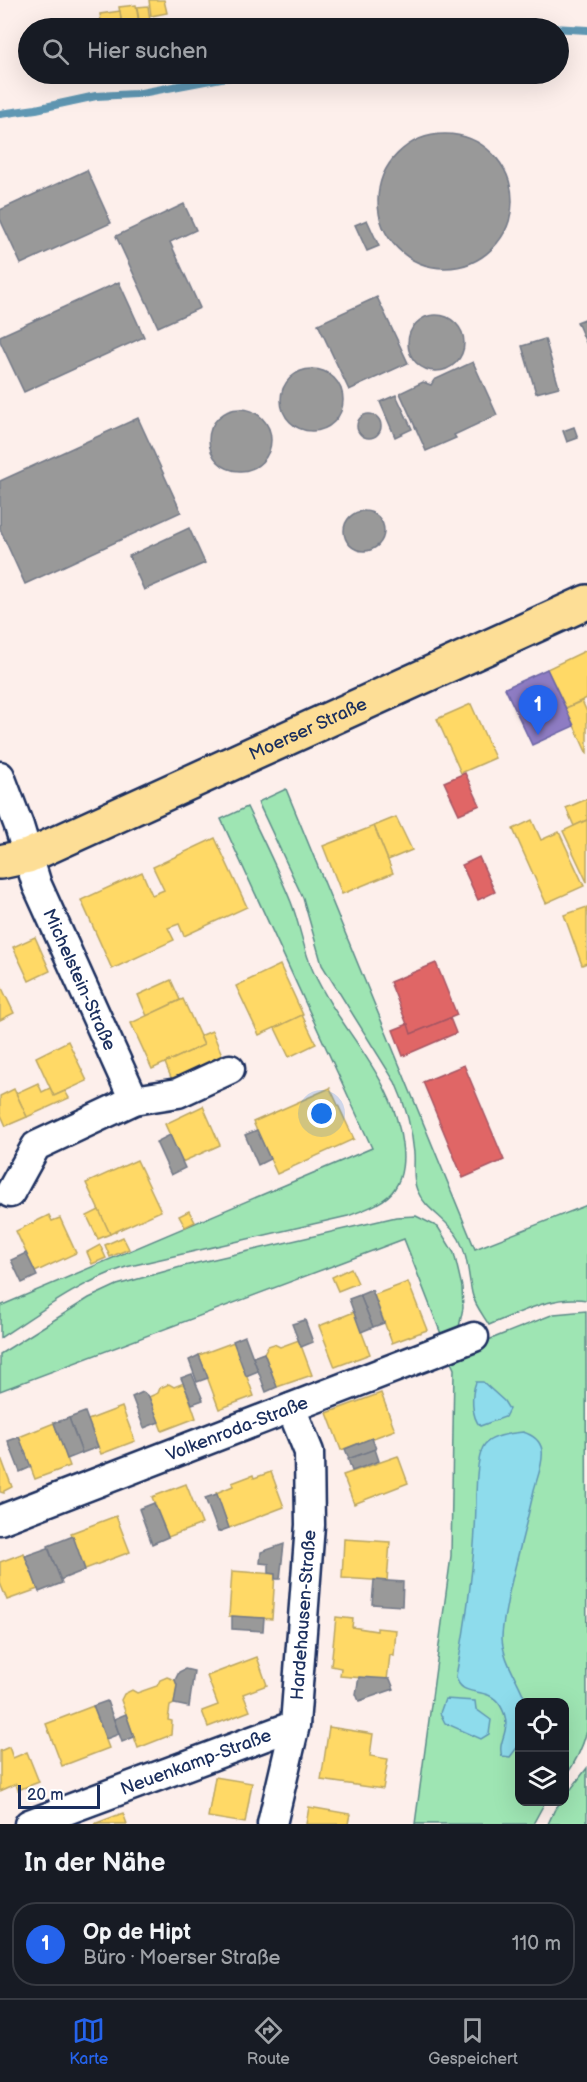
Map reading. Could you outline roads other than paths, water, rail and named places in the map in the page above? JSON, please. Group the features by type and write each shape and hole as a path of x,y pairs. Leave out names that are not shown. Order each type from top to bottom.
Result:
{"main road":[{"name":"Moerser Straße","path":"0,881 14,859 587,602"}],"street":[{"name":"Michelstein-Straße","path":"0,776 14,859 37,885 134,1100"},
{"path":"10,1193 36,1146 134,1100 178,1093 230,1069"},
{"name":"Volkenroda-Straße","path":"0,1520 474,1337"},
{"name":"Hardehausen-Straße","path":"272,1824 296,1725 310,1525 309,1452 291,1407"},
{"name":"Neuenkamp-Straße","path":"29,1824 296,1725"}],"water":[{"path":"476,1382 483,1382 504,1401 509,1409 505,1417 480,1426 475,1417 473,1405"},
{"path":"523,1432 533,1436 541,1446 542,1455 508,1597 503,1628 505,1655 524,1698 515,1698 515,1750 510,1757 502,1756 501,1745 506,1721 500,1705 488,1695 463,1688 456,1676 472,1568 478,1464 485,1444 503,1435"},
{"path":"445,1699 475,1701 476,1709 491,1720 489,1734 481,1739 445,1723 440,1713"}],"waterway":[{"path":"569,29 587,30"},
{"path":"0,114 96,96 136,94 189,84"}],"place":[{"name":"Op de Hipt","path":"538,735"}]}
